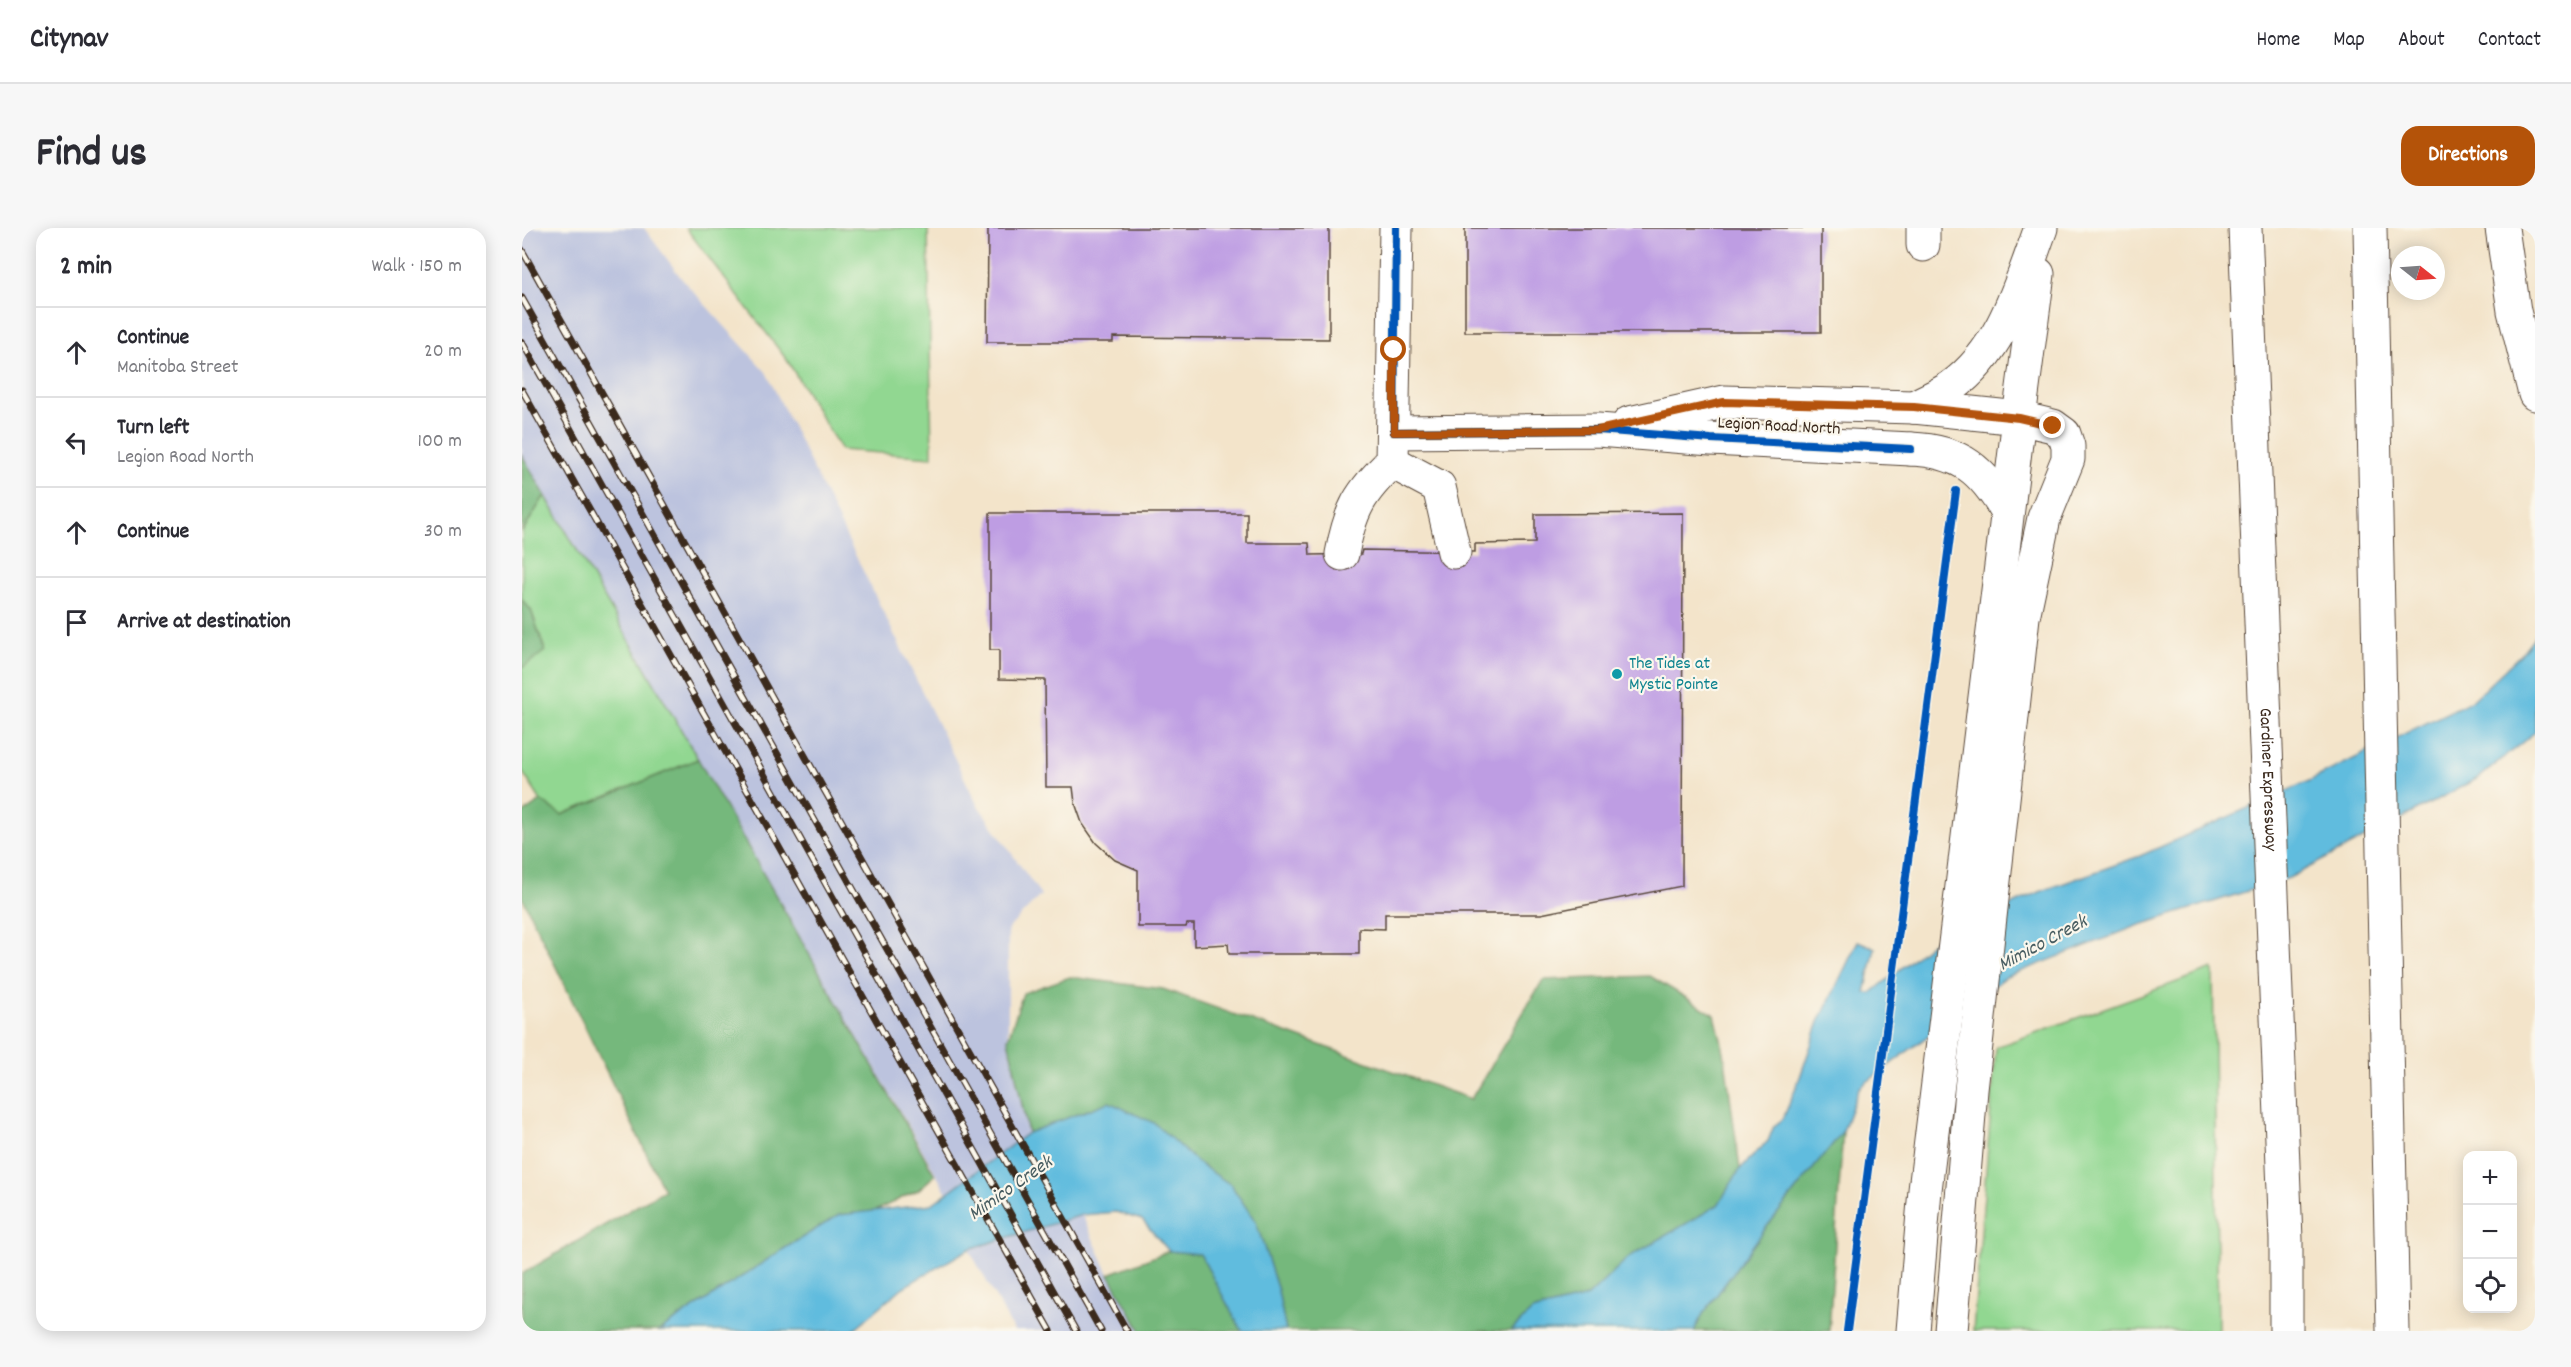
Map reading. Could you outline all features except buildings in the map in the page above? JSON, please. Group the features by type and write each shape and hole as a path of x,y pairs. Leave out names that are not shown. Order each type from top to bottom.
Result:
{"main road":[{"path":"1342,554 1351,515 1361,494 1393,447 1396,228"},
{"path":"1914,407 1950,387 1971,370 1992,344 2010,313 2043,228"},
{"path":"1951,1331 1965,1164 1994,741 2007,512 2043,228"},
{"name":"Gardiner Expressway","path":"2245,228 2265,676 2275,994 2286,1239 2286,1331"},
{"path":"2370,228 2393,1331"},
{"path":"2502,228 2514,311 2535,394"},
{"name":"Legion Road North","path":"1393,447 1598,430 1724,402 1914,407 2019,418 2058,428 2067,439 2068,459 2044,518 1994,741"},
{"name":"Legion Road North","path":"1598,430 1711,439 1911,449 1951,454 1980,474 1995,490 2007,512"},
{"path":"1393,447 1439,487 1454,552"},
{"path":"1913,1331 1925,1190 1994,741"}],"shaded area":[{"path":"522,228 644,228 682,279 766,372 977,804 1041,895 1008,929 1008,1039 1028,1133 947,1193 522,455"},
{"path":"1082,1215 1109,1274 1141,1331 1014,1331 969,1249"}],"green space":[{"path":"686,228 928,228 932,457 841,450 787,360"},
{"path":"522,455 545,495 522,532"},
{"path":"545,495 698,759 561,815 541,801 522,771 522,668 545,650 531,610 522,600 522,532"},
{"path":"522,600 531,610 545,651 522,668"},
{"path":"698,759 935,1175 918,1190 875,1211 839,1215 659,1331 522,1331 522,1274 664,1190 522,897 522,814 541,801 562,815"},
{"path":"2213,969 2218,1331 1973,1331 1996,1047"},
{"path":"1650,976 1715,1015 1724,1052 1740,1169 1718,1205 1629,1257 1587,1297 1532,1311 1511,1331 1286,1331 1278,1291 1256,1222 1231,1185 1109,1102 1028,1133 1008,1039 1023,993 1070,977 1163,989 1471,1099 1543,980"},
{"path":"1843,1131 1829,1331 1694,1331 1703,1314 1765,1229"},
{"path":"1169,1251 1200,1254 1242,1331 1141,1331 1109,1274"}],"water":[{"name":"Mimico Creek","path":"2535,636 2535,732 2480,777 2289,878 2137,926 2006,977 1859,1088 1843,1131 1765,1229 1703,1314 1694,1331 1511,1331 1532,1311 1587,1297 1629,1257 1718,1205 1740,1169 1768,1141 1774,1126 1783,1119 1819,1022 1858,941 1875,948 1865,993 1871,993 1938,938 2042,891 2140,856 2309,781 2473,700 2520,655"},
{"name":"Mimico Creek","path":"1109,1102 1154,1123 1198,1163 1231,1185 1256,1222 1278,1291 1286,1331 1242,1331 1200,1254 1169,1251 1142,1220 1116,1212 1082,1215 969,1249 902,1288 852,1331 659,1331 839,1215 932,1204 1028,1133"}],"railway":[{"path":"522,250 1127,1331"},
{"path":"522,298 1101,1331"},
{"path":"522,342 1076,1331"},
{"path":"522,390 1051,1331"}],"cycle path":[{"path":"1396,228 1394,432 1598,430 1711,439 1911,449"},
{"path":"1847,1331 1956,491"}],"place":[{"name":"The Tides at Mystic Pointe","path":"1617,674"}],"route":[{"path":"1394,350 1394,432 1598,430 1724,402 1914,407 2019,418 2053,426"}]}
